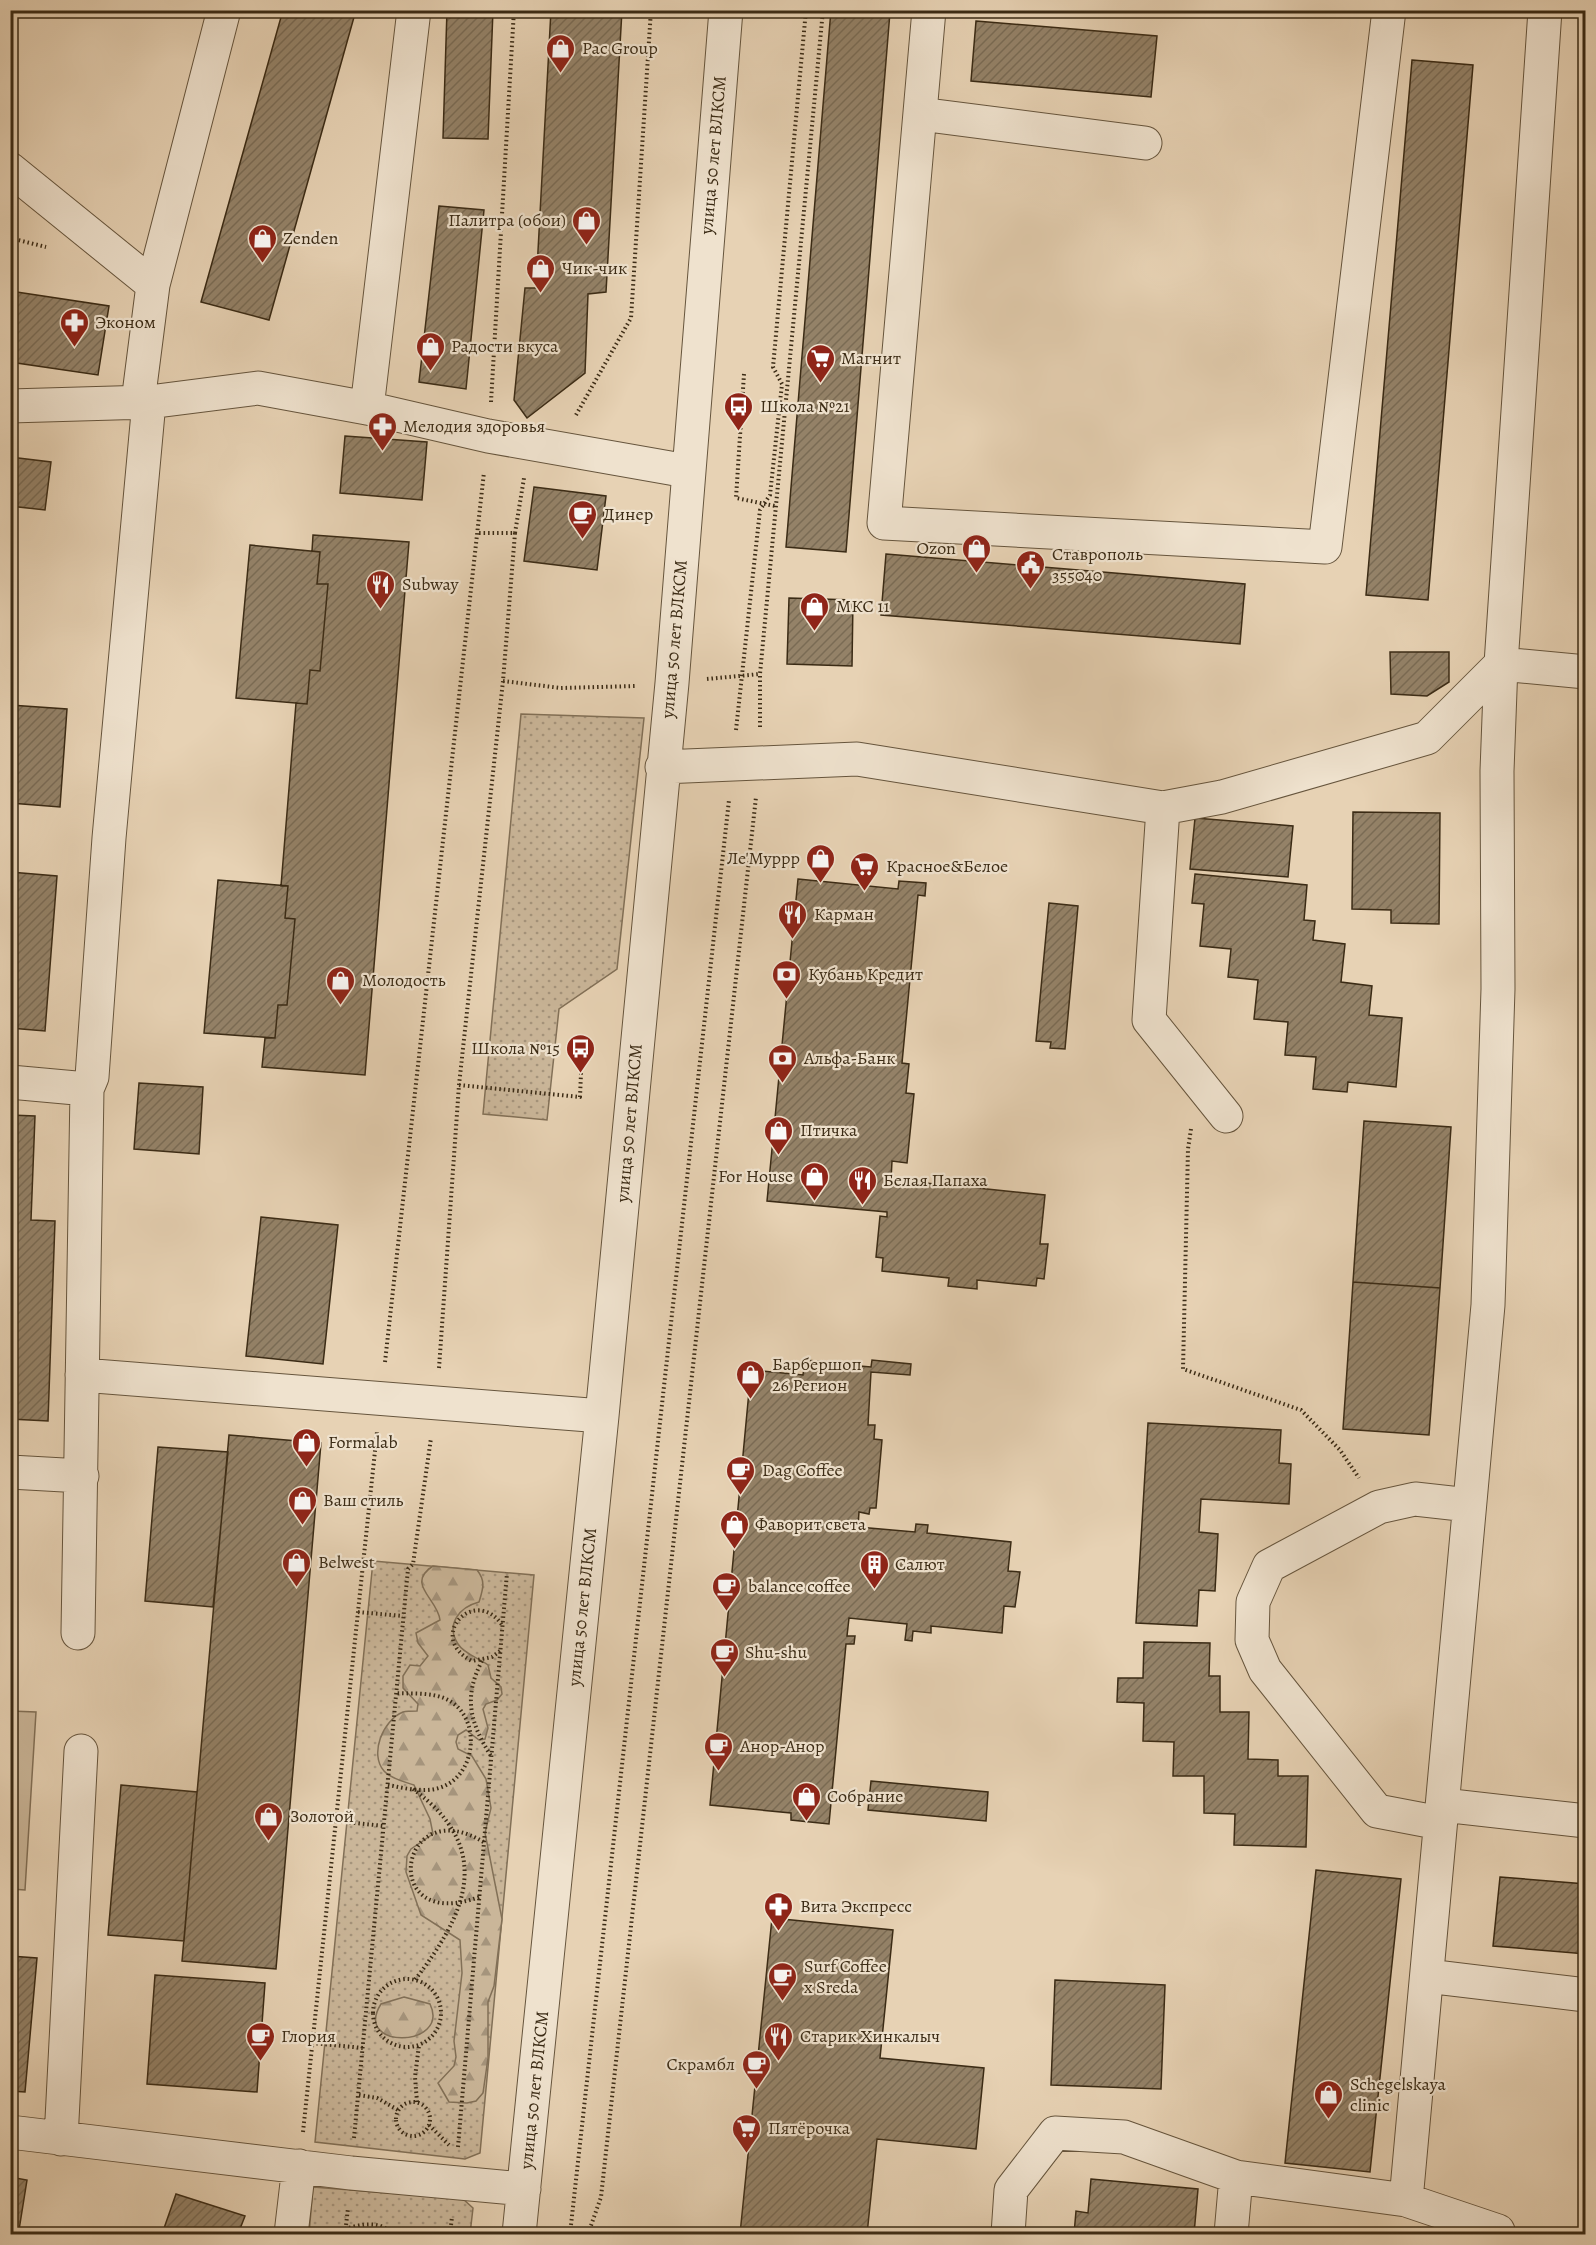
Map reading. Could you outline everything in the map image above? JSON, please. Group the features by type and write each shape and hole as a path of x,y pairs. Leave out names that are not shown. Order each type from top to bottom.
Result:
{"street":[{"path":"78,1633 87,1089 92,1077 153,285 224,10"},
{"path":"367,408 414,10"},
{"name":"улица 50 лет ВЛКСМ","path":"519,2235 602,1416 662,767 672,683 687,471 726,10"},
{"path":"929,10 884,523 1325,547 1389,10"},
{"path":"1406,2200 1488,1281 1498,989 1497,771 1501,664 1545,10"},
{"path":"920,114 1145,143"},
{"path":"10,169 153,285"},
{"path":"10,406 144,402 258,388 367,408 488,436 687,471"},
{"path":"1501,664 1586,672"},
{"path":"662,767 857,759 1163,808 1222,797 1427,738 1501,664"},
{"path":"1163,808 1149,1020 1226,1116"},
{"path":"10,1082 87,1089"},
{"path":"82,1375 602,1416"},
{"path":"10,1472 82,1476"},
{"path":"1469,1505 1415,1499 1379,1507 1269,1566 1253,1602 1252,1640 1265,1670 1377,1811 1586,1821"},
{"path":"61,2139 81,1751"},
{"path":"1427,1976 1586,1995"},
{"path":"10,2132 351,2173 524,2189"},
{"path":"1008,2235 1011,2190 1055,2133 1124,2137 1236,2177 1406,2200 1498,2231 1498,2235"},
{"path":"291,2235 299,2166"},
{"path":"1231,2235 1236,2177"}],"path":[{"path":"299,2166 488,436 495,358 514,10"},
{"path":"351,2173 408,1569 413,1564 436,1404 459,1085 503,681 515,533 530,443 578,414 631,318 651,10"},
{"path":"588,2235 601,2197 746,765 740,676 760,510 770,495 782,384 773,367 806,10"},
{"path":"570,2235 746,765 760,674 823,10"},
{"path":"744,374 736,498 775,506"},
{"path":"478,533 515,533"},
{"path":"503,681 594,689 760,674"},
{"path":"459,1085 580,1096 581,1073"},
{"path":"1198,1081 1188,1149 1183,1369 1300,1410 1340,1450 1379,1507"},
{"path":"429,2125 440,2137 458,2150 507,1573"},
{"path":"500,1651 492,1658 482,1661 472,1660 456,1650 452,1638 454,1625 463,1614 477,1610 496,1617 502,1625"},
{"path":"358,1612 403,1616"},
{"path":"388,1785 413,1789 439,1788 453,1780 468,1759 472,1727 472,1688 482,1661"},
{"path":"395,1693 446,1699 465,1716 491,1757"},
{"path":"413,1789 441,1812 453,1831 465,1865 466,1876 460,1904 444,1938 414,1980"},
{"path":"336,1821 384,1826"},
{"path":"480,1897 460,1904 436,1903 428,1899 412,1879 410,1863 413,1850 425,1838 453,1831 473,1836 485,1843"},
{"path":"406,1979 414,1980 433,1991 440,2005 440,2020 434,2034 419,2045 407,2047 392,2044 380,2035 373,2021 373,2006 380,1992 391,1983 406,1979"},
{"path":"367,2006 373,2006"},
{"path":"312,2043 363,2048"},
{"path":"417,2102 415,2077 419,2045"},
{"path":"359,2095 377,2098 398,2110"},
{"path":"417,2102 429,2111 429,2125 420,2135 403,2134 396,2126 398,2110 406,2103 417,2102"},
{"path":"444,2235 451,2233 455,2184"},
{"path":"345,2229 361,2224 376,2225 388,2229 392,2235"}],"green space":[{"path":"521,714 644,718 617,969 559,1009 547,1120 483,1114"},
{"path":"373,1561 534,1575 480,2153 465,2159 315,2142"},
{"path":"433,1566 477,1570 480,1574 483,1585 479,1602 472,1604 456,1617 454,1637 464,1651 488,1665 491,1678 501,1687 502,1694 497,1700 486,1704 483,1709 488,1728 485,1739 479,1740 466,1730 458,1735 456,1742 458,1749 472,1756 486,1779 491,1808 485,1833 502,1919 494,1986 488,2002 488,2058 483,2093 476,2101 467,2103 449,2102 438,2083 454,2066 456,2057 454,2041 462,1973 460,1940 421,1915 406,1872 407,1856 411,1849 433,1834 430,1819 414,1785 387,1774 378,1756 380,1738 389,1722 403,1712 417,1711 418,1704 403,1688 403,1676 410,1665 420,1666 428,1656 418,1643 416,1633 440,1620 438,1612 422,1585 425,1573"},
{"path":"10,1711 36,1712 25,1890 11,1889"},
{"path":"404,1997 430,2004 433,2019 427,2029 416,2035 403,2038 389,2036 379,2030 376,2019 381,2004"},
{"path":"313,2187 463,2199 473,2208 470,2234 309,2234"}],"building":[{"path":"283,10 356,10 269,320 201,302"},
{"path":"447,10 493,10 488,139 443,138"},
{"path":"551,10 622,10 606,292 588,294 585,373 527,418 514,400 525,288 536,288"},
{"path":"831,10 890,12 846,552 786,547"},
{"path":"976,21 1157,36 1151,97 971,81"},
{"path":"1412,60 1473,65 1428,600 1366,595"},
{"path":"439,206 484,210 466,389 419,382"},
{"path":"10,291 109,306 98,375 10,362"},
{"path":"345,436 427,442 422,500 340,493"},
{"path":"10,457 51,462 45,510 10,506"},
{"path":"534,487 606,496 597,570 524,561"},
{"path":"313,535 409,542 365,1075 262,1067 265,1038 275,1038 278,1005 287,1005 295,919 285,918 288,886 281,886 296,703 307,704 310,670 320,671 328,584 317,584 320,552 312,551"},
{"path":"250,545 320,552 317,584 328,584 320,671 310,670 307,704 236,698"},
{"path":"886,554 1245,584 1240,644 881,615"},
{"path":"789,598 853,600 852,666 787,664"},
{"path":"1390,652 1449,652 1449,682 1427,696 1391,694"},
{"path":"10,705 67,709 60,807 10,803"},
{"path":"1353,812 1440,813 1439,924 1391,923 1391,910 1352,909"},
{"path":"1195,818 1293,826 1288,877 1190,869"},
{"path":"10,872 57,876 45,1031 10,1028"},
{"path":"1195,874 1307,885 1304,920 1315,921 1313,940 1345,944 1341,982 1372,986 1369,1015 1402,1018 1396,1087 1348,1082 1347,1092 1313,1089 1316,1057 1285,1055 1288,1022 1254,1019 1258,980 1228,977 1231,949 1200,946 1204,904 1192,903"},
{"path":"798,879 898,889 899,881 926,883 925,896 918,895 902,1063 909,1064 906,1093 914,1094 907,1163 892,1161 891,1180 947,1185 947,1179 969,1180 968,1187 1045,1195 1040,1244 1048,1244 1044,1279 1037,1278 1036,1286 977,1280 977,1289 948,1286 949,1278 882,1271 883,1258 876,1257 880,1216 887,1217 887,1212 767,1201"},
{"path":"218,880 288,886 285,918 295,919 287,1005 278,1005 275,1038 204,1033"},
{"path":"1049,903 1078,906 1065,1049 1050,1048 1051,1042 1036,1041"},
{"path":"139,1083 203,1087 199,1154 134,1149"},
{"path":"10,1115 35,1116 31,1220 55,1221 48,1421 10,1419"},
{"path":"1364,1121 1451,1127 1440,1288 1353,1282"},
{"path":"261,1217 338,1225 323,1364 246,1356"},
{"path":"261,1217 338,1225 323,1364 246,1356"},
{"path":"1353,1282 1440,1288 1429,1435 1343,1429"},
{"name":"Салют","path":"805,1360 838,1363 837,1370 848,1371 849,1365 871,1367 872,1360 911,1364 910,1375 871,1372 868,1425 875,1425 874,1439 882,1440 876,1508 870,1508 869,1514 859,1512 858,1527 915,1532 916,1524 928,1525 927,1533 1011,1542 1008,1571 1020,1572 1015,1607 1004,1606 1002,1633 931,1626 931,1633 913,1631 912,1641 905,1640 907,1624 849,1618 847,1636 855,1636 854,1644 846,1644 829,1824 791,1820 791,1813 710,1805 751,1370 803,1375"},
{"path":"1148,1423 1281,1430 1279,1463 1291,1464 1289,1504 1201,1499 1199,1532 1218,1534 1215,1591 1199,1590 1197,1626 1136,1623"},
{"path":"229,1435 321,1443 276,1969 182,1961"},
{"path":"158,1447 228,1452 213,1607 145,1601"},
{"path":"1144,1642 1210,1643 1209,1676 1220,1676 1220,1712 1249,1712 1248,1759 1278,1760 1278,1776 1308,1776 1306,1847 1234,1845 1235,1814 1204,1813 1204,1776 1173,1776 1174,1742 1143,1741 1144,1703 1117,1702 1118,1678 1143,1678"},
{"path":"871,1781 988,1792 986,1821 868,1810"},
{"path":"121,1785 197,1792 184,1941 108,1935"},
{"path":"1316,1870 1401,1879 1370,2172 1285,2163"},
{"path":"1500,1877 1586,1884 1586,1954 1493,1946"},
{"path":"772,1918 893,1930 880,2058 984,2068 976,2149 877,2139 867,2234 740,2234"},
{"path":"10,1956 37,1958 25,2092 10,2091"},
{"path":"155,1975 265,1983 257,2092 147,2084"},
{"path":"1055,1980 1165,1985 1161,2089 1051,2085"},
{"path":"10,2177 27,2180 19,2230 10,2229"},
{"path":"1091,2179 1198,2189 1194,2234 1074,2234 1076,2211 1088,2213"},
{"path":"176,2194 245,2216 238,2234 162,2234"}],"place":[{"name":"Pac Group","path":"561,74"},
{"name":"Палитра (обои)","path":"587,246"},
{"name":"Zenden","path":"262,264"},
{"name":"Чик-чик","path":"541,294"},
{"name":"Эконом","path":"74,348"},
{"name":"Радости вкуса","path":"430,372"},
{"name":"Магнит","path":"820,384"},
{"name":"Школа №21","path":"739,432"},
{"name":"Мелодия здоровья","path":"382,452"},
{"name":"Динер","path":"582,540"},
{"name":"Ozon","path":"977,574"},
{"name":"Ставрополь 355040","path":"1031,590"},
{"name":"Subway","path":"381,610"},
{"name":"МКС 11","path":"815,632"},
{"name":"Ле'Муррр","path":"821,884"},
{"name":"Красное&Белое","path":"865,892"},
{"name":"Карман","path":"793,940"},
{"name":"Кубань Кредит","path":"787,1000"},
{"name":"Молодость","path":"341,1006"},
{"name":"Школа №15","path":"581,1074"},
{"name":"Альфа-Банк","path":"783,1084"},
{"name":"Птичка","path":"779,1156"},
{"name":"For House","path":"814,1202"},
{"name":"Белая Папаха","path":"862,1206"},
{"name":"Барбершоп 26 Регион","path":"751,1400"},
{"name":"Formalab","path":"307,1468"},
{"name":"Dag Coffee","path":"741,1496"},
{"name":"Ваш стиль","path":"302,1526"},
{"name":"Фаворит света","path":"734,1550"},
{"name":"Belwest","path":"297,1588"},
{"name":"Салют","path":"874,1590"},
{"name":"balance coffee","path":"727,1612"},
{"name":"Shu-shu","path":"724,1678"},
{"name":"Анор-Анор","path":"719,1772"},
{"name":"Собрание","path":"806,1822"},
{"name":"Золотой","path":"269,1842"},
{"name":"Вита Экспресс","path":"779,1932"},
{"name":"Surf Coffee x Sreda","path":"783,2002"},
{"name":"Глория","path":"260,2062"},
{"name":"Старик Хинкалыч","path":"779,2062"},
{"name":"Скрамбл","path":"756,2090"},
{"name":"Schegelskaya clinic","path":"1329,2120"},
{"name":"Пятёрочка","path":"747,2154"}]}
